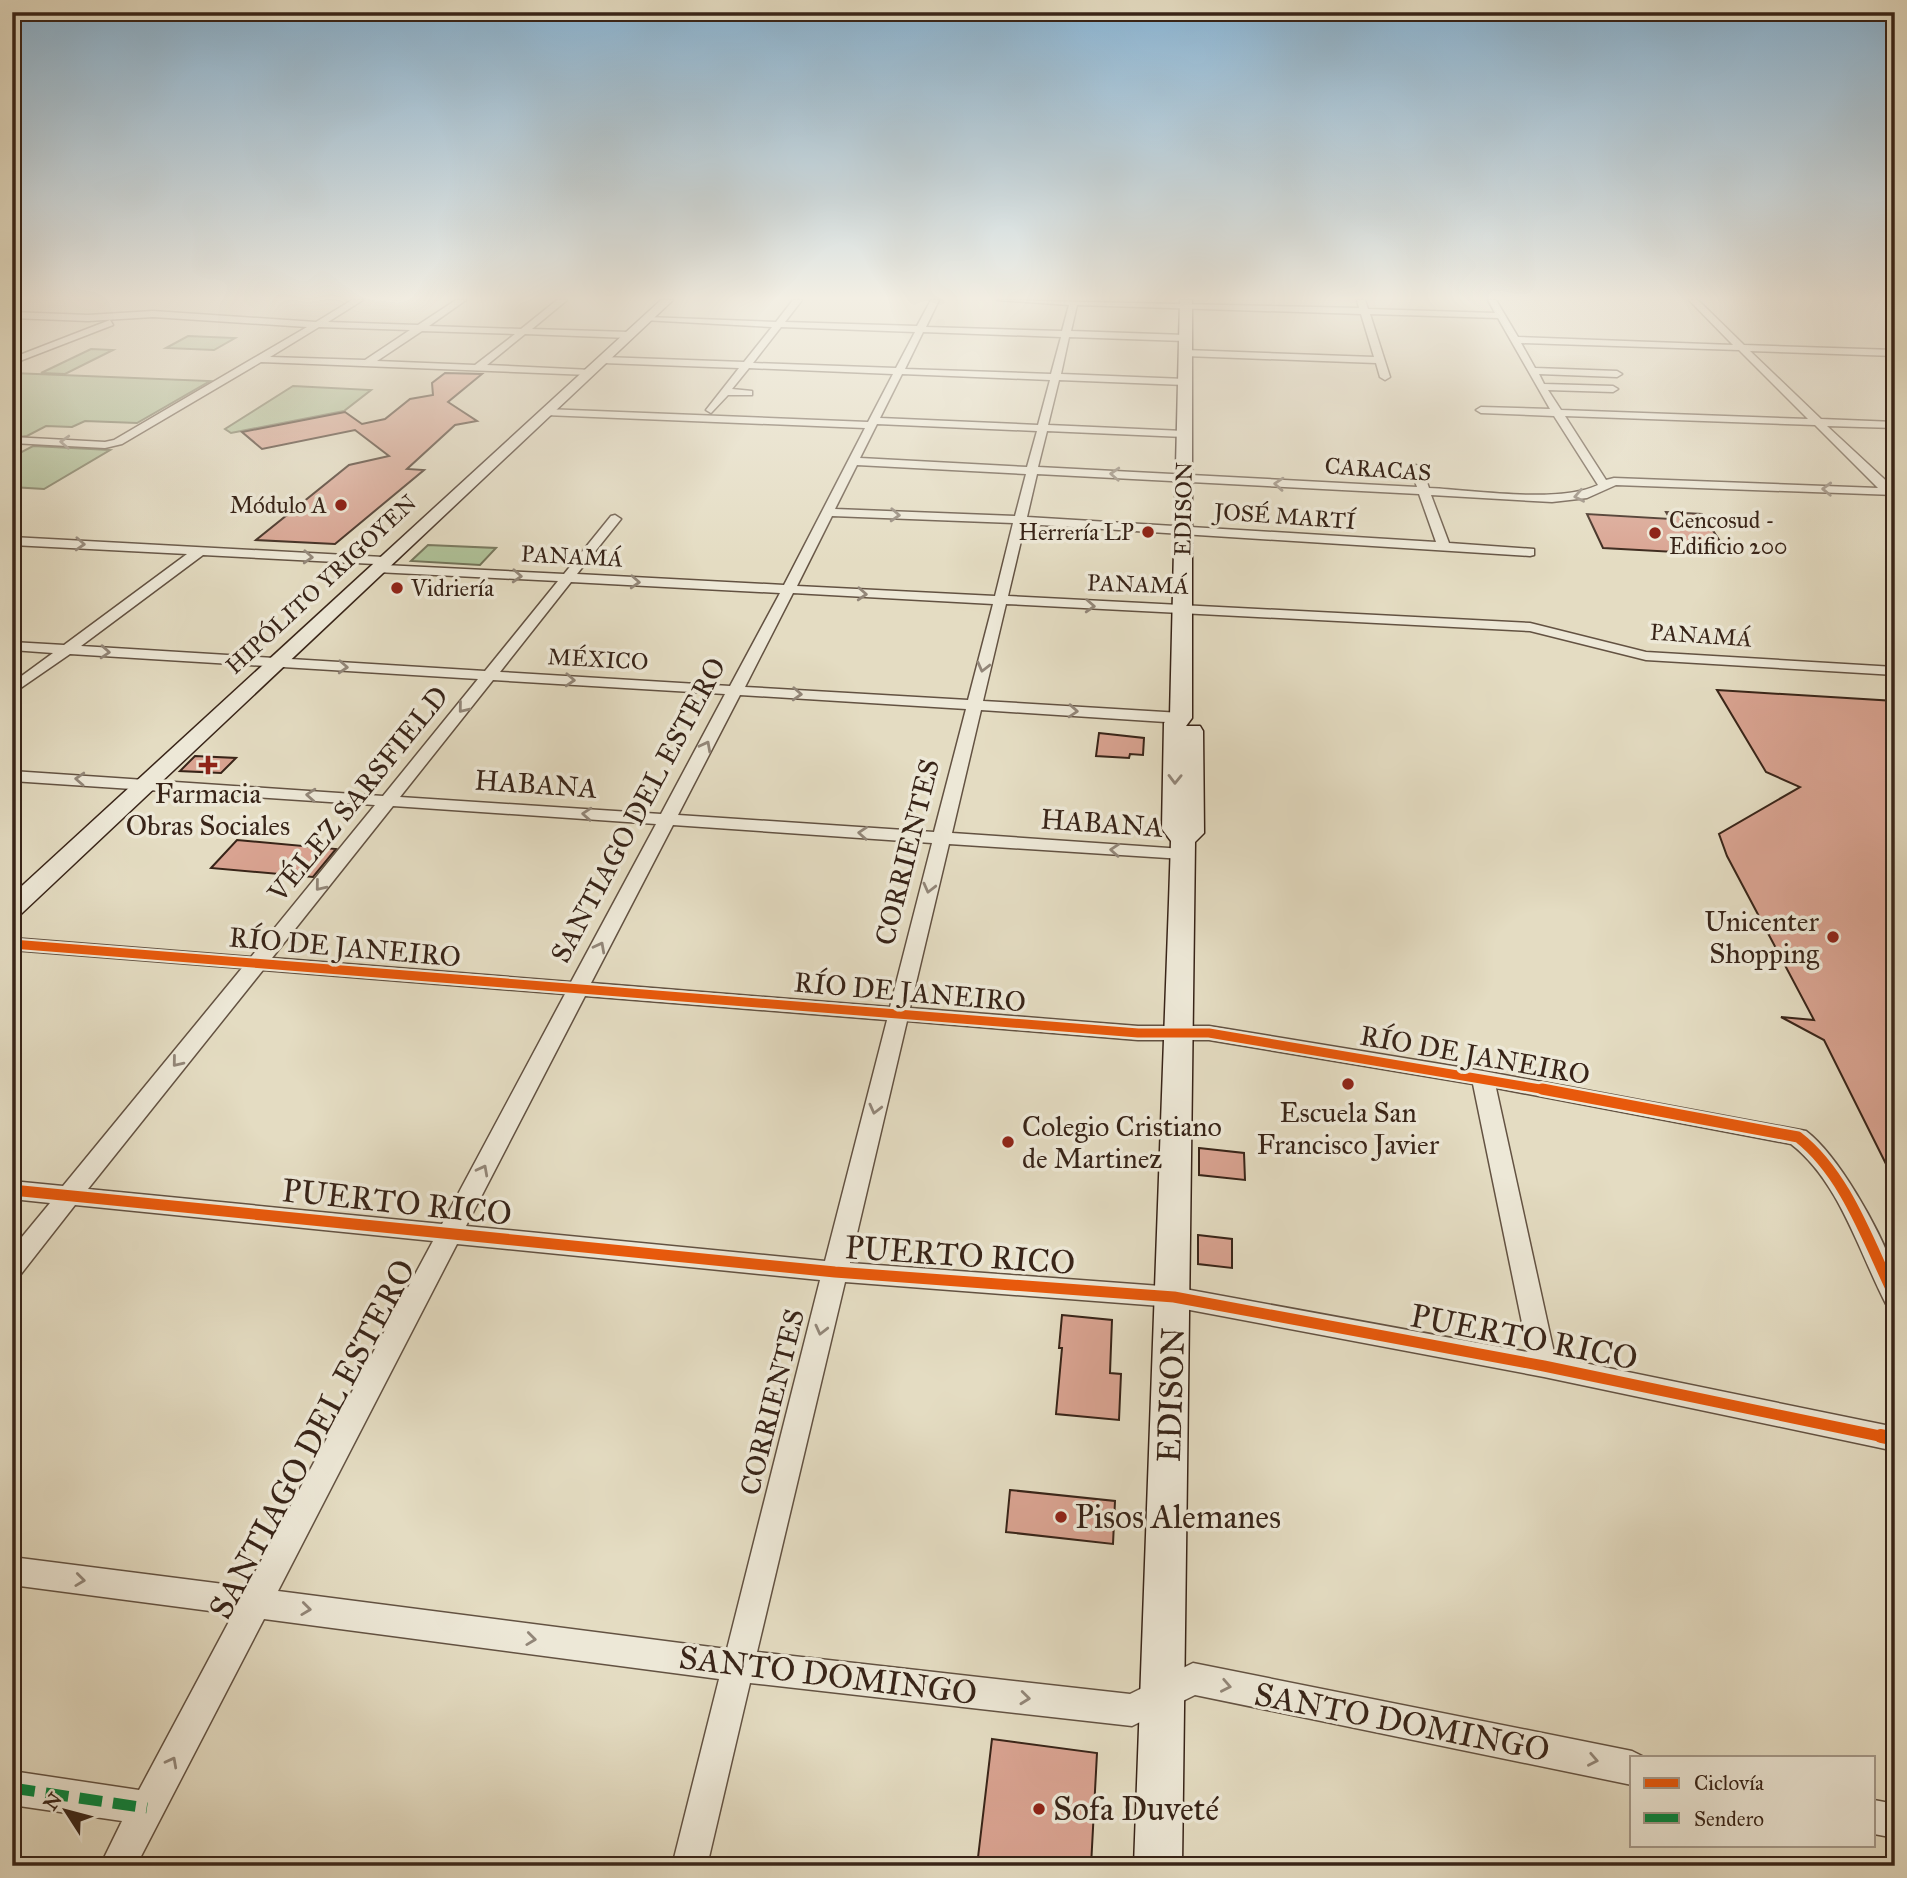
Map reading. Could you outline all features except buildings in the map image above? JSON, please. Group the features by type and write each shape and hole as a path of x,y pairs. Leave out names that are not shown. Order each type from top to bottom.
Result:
{"street":[{"path":"12,440 105,444 118,442 211,388"},
{"name":"HIPÓLITO YRIGOYEN","path":"12,909 572,388"},
{"path":"711,410 728,388"},
{"name":"SANTIAGO DEL ESTERO","path":"117,1866 788,590 891,388"},
{"name":"CORRIENTES","path":"689,1866 1052,388"},
{"name":"EDISON","path":"1158,1866 1183,847 1192,833 1194,773 1191,724 1181,718 1185,388"},
{"path":"1541,388 1600,479"},
{"path":"1564,388 1613,389"},
{"path":"1782,388 1892,492"},
{"path":"725,392 748,393"},
{"path":"1481,410 1895,425"},
{"path":"545,412 1184,434"},
{"name":"CARACAS","path":"853,461 1032,469 1427,494 1575,498 1595,492 1600,479 1892,492"},
{"path":"1416,468 1444,548"},
{"name":"JOSÉ MARTÍ","path":"827,512 1020,520 1530,552"},
{"name":"VÉLEZ SARSFIELD","path":"12,1267 615,519"},
{"path":"12,550 19,541"},
{"name":"PANAMÁ","path":"19,541 200,551 567,579 1530,627 1646,656 1895,671"},
{"path":"12,690 200,551"},
{"name":"MÉXICO","path":"12,646 1181,718"},
{"name":"HABANA","path":"12,776 147,783 941,839 1183,847"},
{"name":"RÍO DE JANEIRO","path":"12,944 1138,1033 1209,1033 1483,1078 1798,1137 1810,1143 1827,1166 1895,1297"},
{"path":"1483,1078 1544,1366"},
{"name":"PUERTO RICO","path":"12,1190 835,1272 1174,1297 1544,1366 1895,1439"},
{"name":"SANTO DOMINGO","path":"12,1571 738,1665 1132,1710 1193,1679 1630,1768"},
{"path":"12,1788 147,1808"},
{"path":"1876,1817 1895,1821"}],"green space":[{"path":"12,388 198,388 137,423 85,421 72,427 46,426 27,436 12,438"},
{"path":"290,388 371,390 344,411 231,433 225,429"},
{"path":"33,446 110,450 44,489 12,487 12,457"},
{"path":"428,545 496,548 480,565 411,561"}],"marked path":[{"path":"12,1788 147,1808"}],"cycle path":[{"path":"12,944 1138,1033 1209,1033 1483,1078 1798,1137 1811,1147 1838,1185 1895,1297"},
{"path":"12,1190 835,1272 1174,1297 1544,1366 1895,1439"}],"place":[{"name":"Módulo A","path":"341,505"},
{"name":"Herrería LP","path":"1148,532"},
{"name":"Cencosud - Edificio 200","path":"1655,533"},
{"name":"Vidriería","path":"397,588"},
{"name":"Farmacia Obras Sociales","path":"208,765"},
{"name":"Unicenter Shopping","path":"1833,937"},
{"name":"Escuela San Francisco Javier","path":"1348,1084"},
{"name":"Colegio Cristiano de Martinez","path":"1008,1142"},
{"name":"Pisos Alemanes","path":"1061,1517"},
{"name":"Sofa Duveté","path":"1039,1809"}]}
